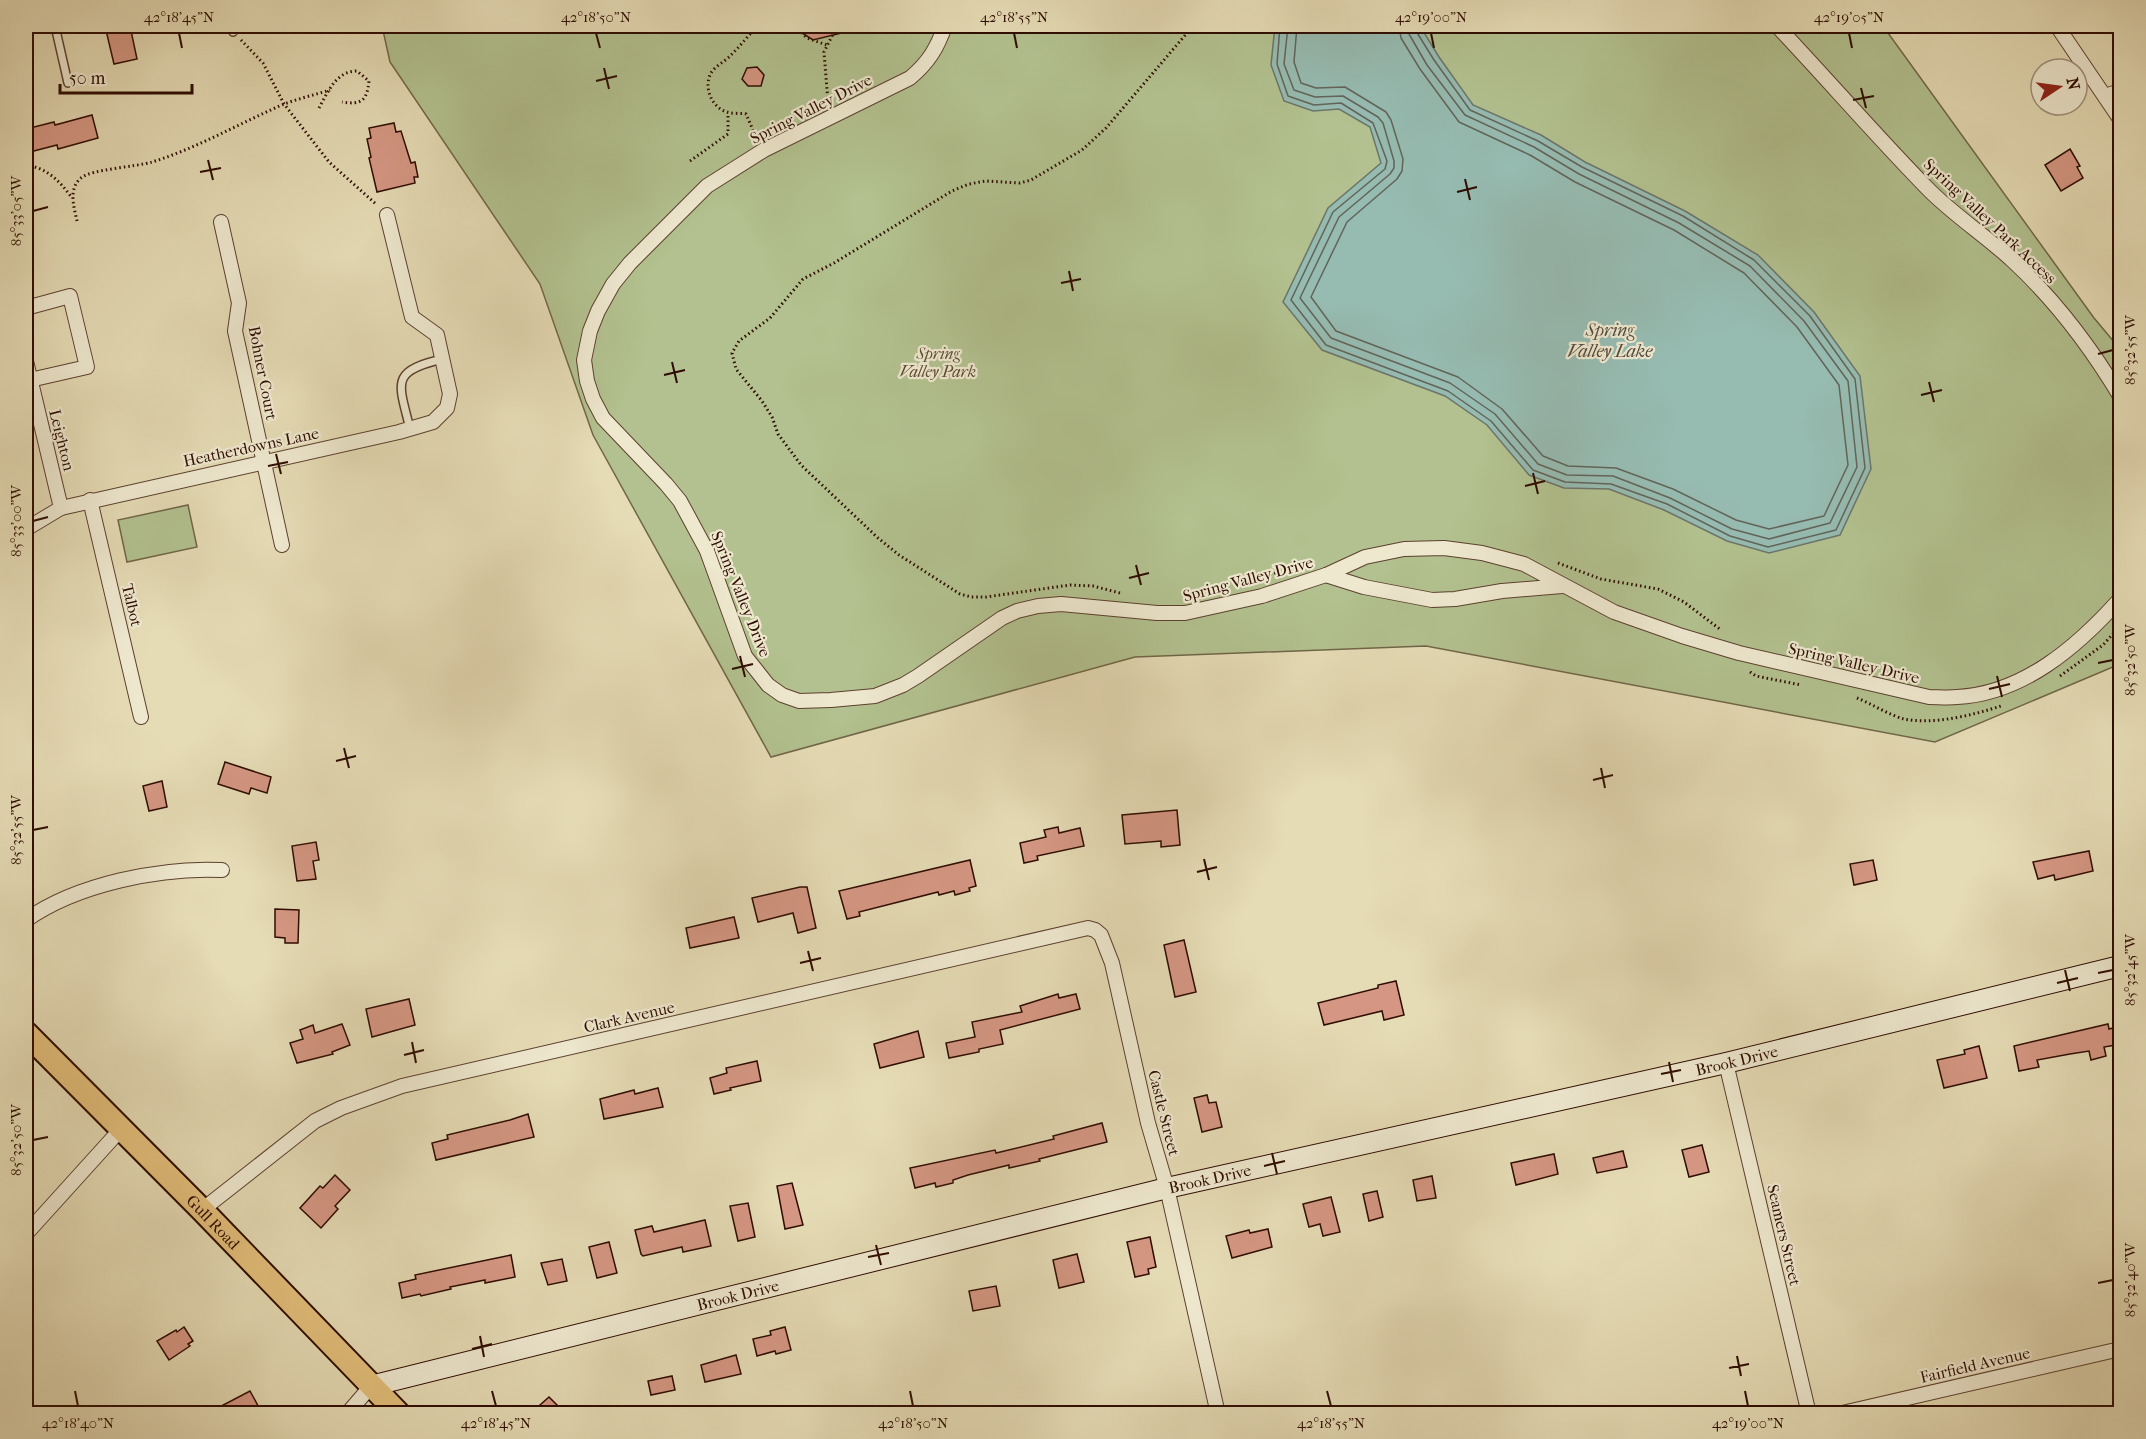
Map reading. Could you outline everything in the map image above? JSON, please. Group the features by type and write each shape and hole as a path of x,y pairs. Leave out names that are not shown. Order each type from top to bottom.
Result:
{"main road":[{"name":"Gull Road","path":"26,1033 399,1413"}],"street":[{"name":"Spring Valley Drive","path":"945,26 926,64 910,78 764,150 707,186 630,263 613,284 590,331 584,360 590,390 603,418 680,501 707,551 745,656 768,685 782,695 799,701 875,696 903,685 918,676 1002,618 1017,611 1038,606 1061,603 1157,613 1185,613 1262,596 1326,575 1365,557 1404,549 1444,548 1482,553 1524,564 1614,612 1682,636 1739,653 1929,697 1958,698 1986,693 2014,683 2047,665 2080,640 2121,599"},
{"name":"Spring Valley Park Access","path":"1777,26 1931,192 2012,261 2043,291 2097,357 2121,396"},
{"path":"2057,26 2121,119"},
{"path":"2105,96 2121,91"},
{"name":"Heatherdowns Lane","path":"26,529 61,508 90,500 433,422 447,408 450,394 444,365 437,334 412,317 387,215"},
{"name":"Bohner Court","path":"220,222 239,303 235,331 282,545"},
{"path":"26,308 70,296 87,367 30,380"},
{"name":"Leighton","path":"26,361 61,508"},
{"name":"Talbot","path":"90,500 141,717"},
{"name":"Spring Valley Drive","path":"1326,575 1364,586 1432,600 1562,586"},
{"path":"26,920 37,912 72,896 118,881 178,870 222,870"},
{"name":"Clark Avenue","path":"202,1210 315,1121 341,1108 402,1086 1082,928 1095,930"},
{"name":"Castle Street","path":"1095,930 1101,935 1112,963 1148,1123 1167,1188 1218,1413"},
{"name":"Brook Drive","path":"371,1386 1167,1188 1726,1063 2121,966"},
{"name":"Seamers Street","path":"1726,1063 1809,1413"},
{"path":"26,1234 121,1129"},
{"name":"Fairfield Avenue","path":"1838,1413 2121,1349"},
{"path":"347,1413 371,1386"}],"lane":[{"path":"55,26 68,83"},
{"path":"410,429 401,392 402,378 410,369 444,365"}],"path":[{"path":"757,26 731,56 712,72 708,81 712,100 728,113 746,114 753,133 764,150"},
{"path":"795,26 807,38 827,45"},
{"path":"830,118 824,52 837,26"},
{"path":"1129,594 1093,586 1070,585 986,597 971,597 947,587 878,538 801,465 778,434 772,417 762,401 736,369 732,353 739,341 770,318 803,279 834,263 952,191 969,184 986,181 1020,183 1031,180 1082,150 1106,128 1193,26"},
{"path":"232,29 263,63 284,104 329,162 387,215"},
{"path":"319,108 342,74 357,71 364,75 369,81 365,96 361,101 354,104 342,102"},
{"path":"77,221 73,200 74,188 81,177 160,160 284,104 330,90"},
{"path":"690,161 728,134 728,113"},
{"path":"26,165 39,167 51,175 63,185 73,200"},
{"path":"1557,563 1601,579 1658,589 1684,602 1726,634 1750,672 1756,676 1811,687"},
{"path":"1244,582 1294,567"},
{"path":"2055,680 2103,645 2121,626"},
{"path":"1850,695 1903,718 1916,720 1974,715 2007,704"}],"green space":[{"name":"Spring Valley Park","path":"382,26 1883,26 2094,318 2120,349 2120,664 1935,742 1426,646 1135,657 771,757 593,435 540,284 390,62"},
{"path":"188,505 197,547 127,562 118,520"}],"water":[{"name":"Spring Valley Lake","path":"1275,26 1420,26 1473,105 1541,135 1585,162 1685,211 1758,255 1814,312 1860,376 1871,469 1840,535 1769,553 1727,541 1664,510 1609,489 1564,488 1529,475 1487,425 1445,396 1322,350 1283,302 1328,208 1381,163 1370,127 1339,109 1313,111 1284,101 1271,65"}],"building":[{"path":"105,26 130,26 137,59 114,64"},
{"path":"791,26 850,26 850,31 813,40"},
{"path":"757,67 764,75 761,86 748,86 742,79 747,68"},
{"path":"92,115 98,138 58,149 57,145 26,153 26,129 54,122 55,125"},
{"path":"394,123 396,132 401,131 411,163 415,162 418,177 414,177 415,183 377,192 369,158 371,157 367,139 371,138 369,128"},
{"path":"2070,149 2080,166 2077,167 2083,178 2061,191 2045,165"},
{"path":"225,762 271,777 267,793 251,788 249,794 218,784"},
{"path":"162,781 167,807 149,811 143,786"},
{"path":"1177,810 1180,845 1161,847 1161,841 1125,844 1122,815"},
{"path":"1058,827 1059,833 1080,828 1084,846 1037,856 1038,860 1024,863 1020,843 1046,837 1044,830"},
{"path":"316,842 319,860 313,861 316,879 297,881 292,846"},
{"path":"2089,851 2093,871 2055,880 2054,875 2038,879 2033,862"},
{"path":"970,860 976,886 969,888 970,891 955,895 954,891 939,895 938,892 859,912 860,916 847,919 839,891"},
{"path":"1873,860 1877,880 1854,885 1850,864"},
{"path":"807,887 816,928 798,933 793,913 758,922 752,898"},
{"path":"275,909 299,910 298,943 285,943 285,938 275,937"},
{"path":"734,917 739,938 690,948 686,928"},
{"path":"1184,940 1196,992 1175,997 1164,945"},
{"path":"1396,981 1404,1015 1384,1020 1382,1011 1324,1025 1318,1003 1378,988 1378,985"},
{"path":"1058,994 1059,998 1076,994 1080,1009 1000,1030 1003,1044 949,1058 946,1043 975,1037 972,1022 1022,1012 1020,1006"},
{"path":"409,999 415,1025 372,1037 366,1009"},
{"path":"342,1024 350,1045 332,1052 333,1054 297,1063 290,1043 303,1039 300,1030 313,1025 315,1033"},
{"path":"2108,1024 2109,1029 2121,1026 2121,1044 2104,1047 2106,1056 2091,1060 2089,1051 2070,1054 2037,1060 2039,1067 2019,1071 2014,1046"},
{"path":"918,1031 924,1057 880,1068 874,1044"},
{"path":"1979,1046 1987,1078 1944,1088 1937,1060 1965,1054 1964,1050"},
{"path":"757,1061 761,1081 714,1094 710,1078 727,1073 726,1068"},
{"path":"658,1088 663,1107 604,1119 600,1099 634,1090 635,1094"},
{"path":"1207,1095 1209,1103 1216,1102 1222,1127 1202,1132 1194,1098"},
{"path":"528,1114 534,1137 436,1160 432,1143 448,1139 447,1135"},
{"path":"1102,1123 1107,1142 1039,1159 1040,1161 1009,1168 1009,1165 968,1175 953,1180 953,1183 936,1187 935,1183 915,1188 910,1168 995,1150 996,1153 1054,1139 1053,1136"},
{"path":"1702,1145 1709,1172 1689,1177 1682,1150"},
{"path":"1623,1151 1627,1167 1597,1173 1593,1158"},
{"path":"1554,1154 1558,1174 1516,1185 1511,1163"},
{"path":"335,1175 350,1190 335,1206 338,1209 321,1228 300,1208 320,1186 323,1188"},
{"path":"1432,1176 1436,1198 1417,1201 1413,1180"},
{"path":"792,1183 803,1225 785,1229 777,1186"},
{"path":"1377,1191 1383,1217 1369,1221 1363,1194"},
{"path":"1331,1197 1340,1232 1323,1236 1320,1224 1309,1227 1303,1204"},
{"path":"748,1203 755,1237 738,1241 730,1206"},
{"path":"705,1220 711,1246 683,1252 682,1247 643,1256 641,1254 635,1230 652,1226 654,1232"},
{"path":"1268,1229 1272,1247 1232,1258 1226,1236 1249,1230 1250,1233"},
{"path":"1150,1237 1156,1267 1148,1269 1149,1274 1135,1277 1127,1242"},
{"path":"609,1242 617,1273 597,1278 589,1247"},
{"path":"1077,1254 1084,1282 1059,1288 1053,1260"},
{"path":"511,1255 515,1277 485,1283 485,1280 421,1296 420,1294 402,1298 399,1283 416,1279 415,1275"},
{"path":"562,1259 567,1281 548,1285 541,1263"},
{"path":"996,1286 1000,1306 973,1311 969,1291"},
{"path":"184,1327 193,1341 188,1344 190,1346 169,1360 157,1341"},
{"path":"785,1327 791,1350 757,1356 753,1339 771,1335 770,1331"},
{"path":"736,1355 741,1374 705,1382 701,1365"},
{"path":"672,1376 675,1390 651,1395 648,1381"},
{"path":"250,1391 262,1413 208,1413"},
{"path":"549,1397 558,1406 551,1413 531,1413"}]}
